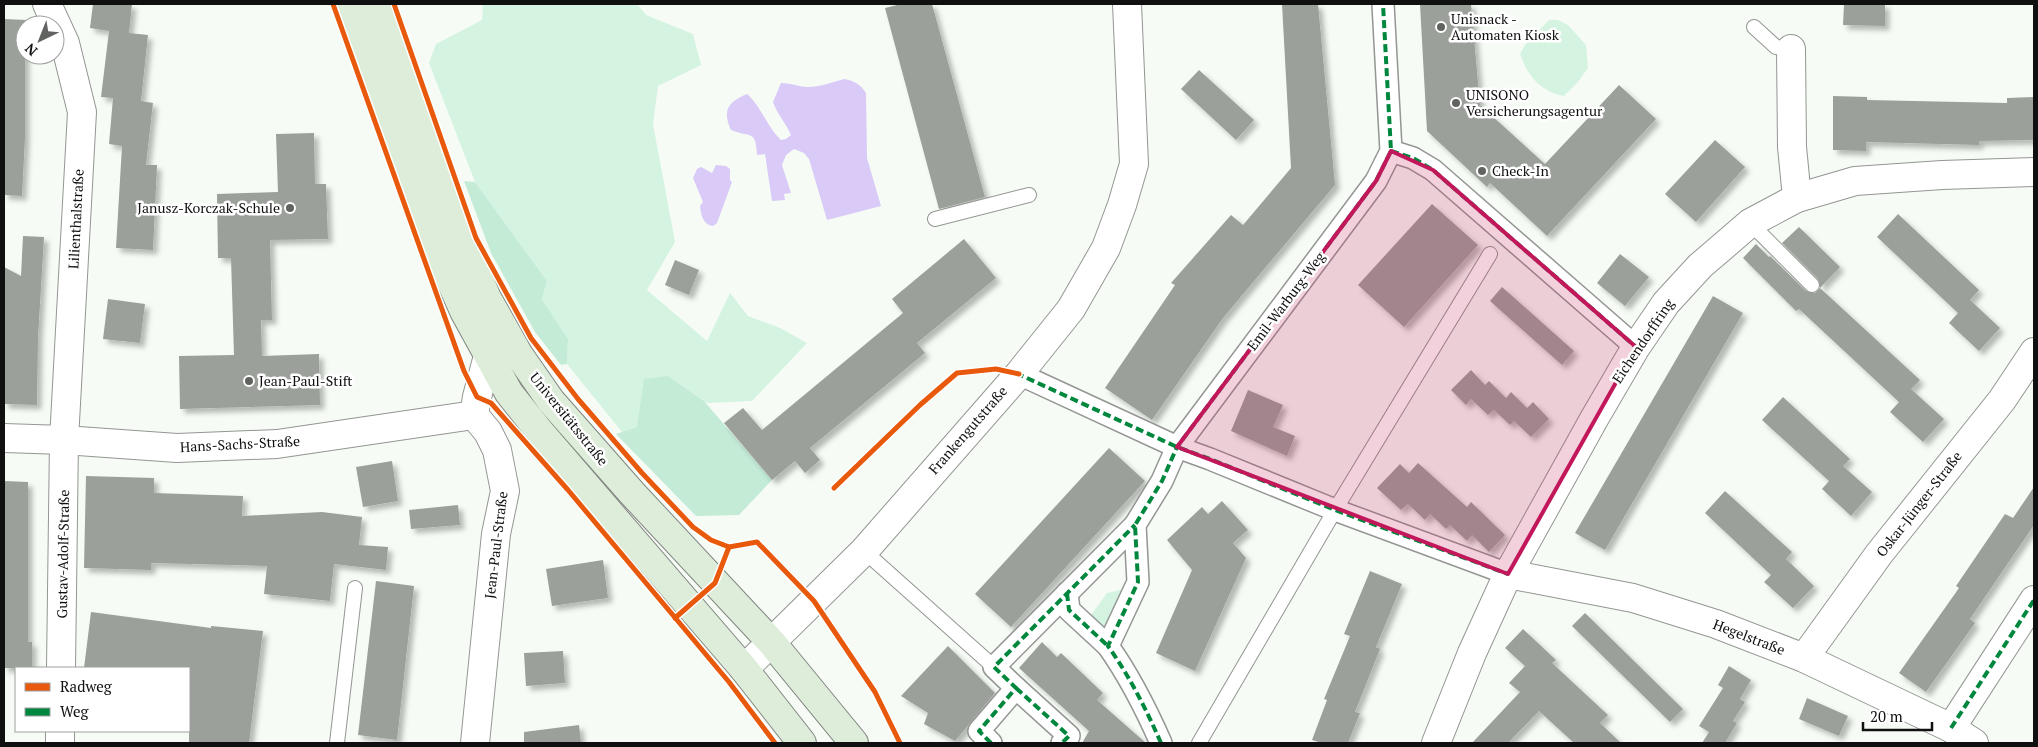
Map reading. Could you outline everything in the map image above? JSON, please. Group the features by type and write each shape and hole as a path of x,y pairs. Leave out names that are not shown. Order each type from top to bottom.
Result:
{"main road":[{"path":"347,4 443,264 464,311 509,393 540,432 744,670 802,743"},
{"name":"Universitätsstraße","path":"375,4 467,251 487,298 518,355 551,401 632,493 772,644 854,743"}],"street":[{"name":"Lilienthalstraße","path":"47,4 65,43 82,112 64,440"},
{"name":"Frankengutstraße","path":"744,670 864,551 1019,374 1071,309 1106,248 1134,164 1127,4"},
{"name":"Emil-Warburg-Weg","path":"994,667 1135,525 1162,481 1177,448 1376,181 1391,151 1383,4"},
{"path":"1791,49 1792,147 1798,198"},
{"path":"1391,151 1413,158 1432,170 1636,347"},
{"name":"Eichendorffring","path":"1436,743 1472,653 1508,574 1594,418 1636,347 1666,303 1700,266 1750,223 1798,198 1855,181 1942,175 2034,172"},
{"name":"Oskar-Jünger-Straße","path":"1804,658 1880,554 2002,400 2034,352"},
{"path":"474,415 476,397 488,356"},
{"path":"1019,374 1177,448 1508,574"},
{"name":"Hans-Sachs-Straße","path":"4,438 177,448 277,444 474,415"},
{"name":"Jean-Paul-Straße","path":"474,415 488,432 497,450 504,491 496,534 475,743"},
{"name":"Gustav-Adolf-Straße","path":"61,667 64,440"},
{"path":"1108,646 1138,582 1135,525"},
{"name":"Hegelstraße","path":"1508,574 1634,598 1716,624 1804,658 1951,728 1974,743"},
{"path":"1067,593 1069,610 1108,646 1126,672 1143,703 1161,743"},
{"path":"1951,728 2034,600"},
{"path":"994,667 1069,736 1062,743"},
{"path":"991,743 979,731 1016,688"}],"lane":[{"path":"1754,27 1776,47 1791,49"},
{"path":"935,219 1030,195"},
{"path":"1750,223 1812,285"},
{"path":"1199,743 1490,254"},
{"path":"864,551 994,667"},
{"path":"337,743 356,588"}],"highlighted area":[{"path":"1391,151 1433,170 1636,347 1508,574 1177,447 1376,181"}],"green space":[{"path":"483,4 637,4 646,15 693,34 701,65 658,86 653,124 675,242 647,290 707,341 730,293 748,316 780,328 807,343 752,401 707,403 668,376 637,427 622,432 567,364 568,339 542,299 547,281 475,182 429,63 436,44 482,20"},
{"path":"1549,20 1558,20 1568,25 1586,45 1588,68 1578,82 1564,96 1548,91 1536,81 1527,69 1520,54 1525,45"},
{"path":"464,181 475,182 547,281 542,299 568,339 567,364 561,365 535,332 491,253"},
{"path":"668,376 704,401 772,480 739,515 696,516 616,434 637,427 644,379"},
{"path":"1124,589 1107,631 1089,618 1107,593"}],"shaded area":[{"path":"844,79 857,83 866,93 867,158 881,206 827,220 809,159 804,153 794,149 786,155 782,165 791,193 784,194 785,200 772,201 765,154 757,155 755,141 751,136 731,130 727,112 735,100 747,94 756,104 776,135 781,140 786,139 791,135 773,102 781,83 813,87"},
{"path":"716,165 726,166 730,169 730,180 732,182 717,223 713,226 707,224 703,219 700,206 703,202 693,178 697,169 701,167 712,173"}],"building":[{"path":"93,4 132,4 129,33 148,35 141,101 153,103 146,165 157,165 153,250 116,248 122,146 109,144 113,98 101,97 109,31 90,28"},
{"path":"901,4 932,4 985,197 939,209 885,8"},
{"path":"1282,4 1318,4 1335,185 1223,318 1152,420 1105,388 1175,285 1171,283 1231,215 1243,225 1291,168"},
{"path":"1420,4 1471,4 1480,105 1545,164 1619,85 1656,119 1547,236 1490,183 1487,187 1427,131"},
{"path":"1844,4 1885,4 1885,26 1843,25"},
{"path":"4,19 15,19 15,65 25,65 25,138 22,196 4,195"},
{"path":"1199,70 1254,120 1236,140 1181,89"},
{"path":"1833,96 1867,97 1867,100 2007,103 2007,98 2034,97 2034,140 1979,141 1979,145 1866,142 1866,151 1833,150"},
{"path":"314,133 315,184 326,184 328,239 270,240 272,320 261,320 262,356 319,354 320,405 180,409 179,356 234,355 231,258 218,258 217,194 278,192 276,134"},
{"path":"1715,140 1745,167 1696,222 1665,194"},
{"path":"1432,204 1478,245 1404,327 1358,285"},
{"path":"1898,214 1979,290 1970,300 2000,328 1979,351 1949,323 1958,313 1877,237"},
{"path":"1799,227 1840,267 1820,288 1818,279 1782,243"},
{"path":"23,236 44,237 38,338 37,405 4,404 4,267 21,276"},
{"path":"964,239 996,278 917,343 925,353 810,448 820,460 805,473 795,461 772,480 724,423 743,408 762,430 903,313 892,299"},
{"path":"1756,244 1806,291 1815,293 1820,288 1920,380 1911,389 1944,419 1923,442 1890,412 1899,402 1799,309 1796,311 1743,258"},
{"path":"1620,254 1649,277 1625,306 1597,283"},
{"path":"675,260 699,270 689,295 665,285"},
{"path":"1502,287 1574,351 1562,365 1490,301"},
{"path":"1713,296 1743,313 1605,550 1575,533"},
{"path":"108,299 145,304 140,343 103,339"},
{"path":"1471,370 1485,385 1489,381 1506,398 1511,392 1527,408 1533,402 1549,419 1531,437 1514,421 1510,425 1494,410 1488,415 1471,399 1466,405 1451,390"},
{"path":"1248,390 1283,405 1273,427 1295,436 1287,456 1231,431"},
{"path":"1783,397 1850,459 1843,466 1872,492 1851,516 1822,489 1829,481 1762,420"},
{"path":"1109,448 1145,481 1011,627 975,594"},
{"path":"392,461 398,501 363,507 356,467"},
{"path":"1418,463 1467,507 1471,502 1505,535 1489,552 1472,535 1467,541 1450,525 1446,529 1430,514 1425,520 1408,504 1401,510 1377,488 1400,464 1409,473"},
{"path":"86,476 154,478 154,493 243,496 242,516 322,512 362,517 359,545 388,547 386,570 334,564 330,601 264,594 267,566 151,563 151,570 84,568"},
{"path":"4,481 28,482 28,642 32,642 32,667 4,668"},
{"path":"2034,487 2034,525 1970,619 1975,623 1926,692 1899,673 1959,588 1956,586 2005,514 2013,518"},
{"path":"1725,491 1792,552 1786,559 1814,586 1793,608 1764,582 1771,575 1705,513"},
{"path":"1222,501 1248,530 1233,543 1246,558 1195,671 1156,653 1192,570 1167,540 1202,507 1208,514"},
{"path":"458,505 460,525 411,529 409,510"},
{"path":"603,560 608,598 552,606 546,569"},
{"path":"1370,571 1402,584 1376,647 1380,649 1355,712 1360,713 1348,743 1322,743 1312,740 1327,700 1324,699 1350,636 1344,634"},
{"path":"376,581 414,586 397,740 358,735"},
{"path":"91,612 211,628 211,626 263,631 249,743 189,743 190,667 84,667"},
{"path":"1585,613 1683,709 1670,722 1572,626"},
{"path":"1523,629 1556,660 1552,663 1608,715 1600,723 1621,743 1574,743 1539,711 1508,743 1472,743 1520,692 1509,683 1525,666 1505,648"},
{"path":"1042,642 1057,657 1061,653 1103,693 1097,700 1146,743 1082,743 1089,731 1019,668"},
{"path":"948,646 995,693 955,741 924,724 928,713 901,696"},
{"path":"563,651 565,683 526,686 524,653"},
{"path":"1729,666 1751,680 1740,699 1745,702 1733,721 1737,723 1725,743 1702,743 1709,732 1699,726 1723,688 1718,685"},
{"path":"1807,698 1848,716 1839,736 1799,719"},
{"path":"579,725 581,743 524,743 524,732"}],"marked path":[{"path":"1161,743 1137,693 1108,646 1138,582 1135,525 1162,481 1177,447 1376,181 1391,151 1383,4"},
{"path":"1391,151 1413,158 1433,170 1636,347"},
{"path":"1016,373 1177,447 1335,510 1508,574"},
{"path":"991,743 979,731 1016,688 994,667 1135,525"},
{"path":"1067,593 1069,610 1108,646"},
{"path":"1951,728 2034,600"},
{"path":"1016,688 1069,736 1062,743"}],"cycle path":[{"path":"333,4 464,371 477,397 491,403 568,490 729,682 775,743"},
{"path":"394,4 476,238 531,338 578,399 642,473 693,527 711,540 729,547 757,542 814,601 875,692 900,743"},
{"path":"834,488 920,405 957,373 996,369 1019,374"},
{"path":"675,618 715,583 729,547"}],"place":[{"name":"Unisnack - Automaten Kiosk","path":"1441,27"},
{"name":"UNISONO Versicherungsagentur","path":"1456,103"},
{"name":"Check-In","path":"1482,171"},
{"name":"Janusz-Korczak-Schule","path":"290,208"},
{"name":"Jean-Paul-Stift","path":"249,381"}]}
